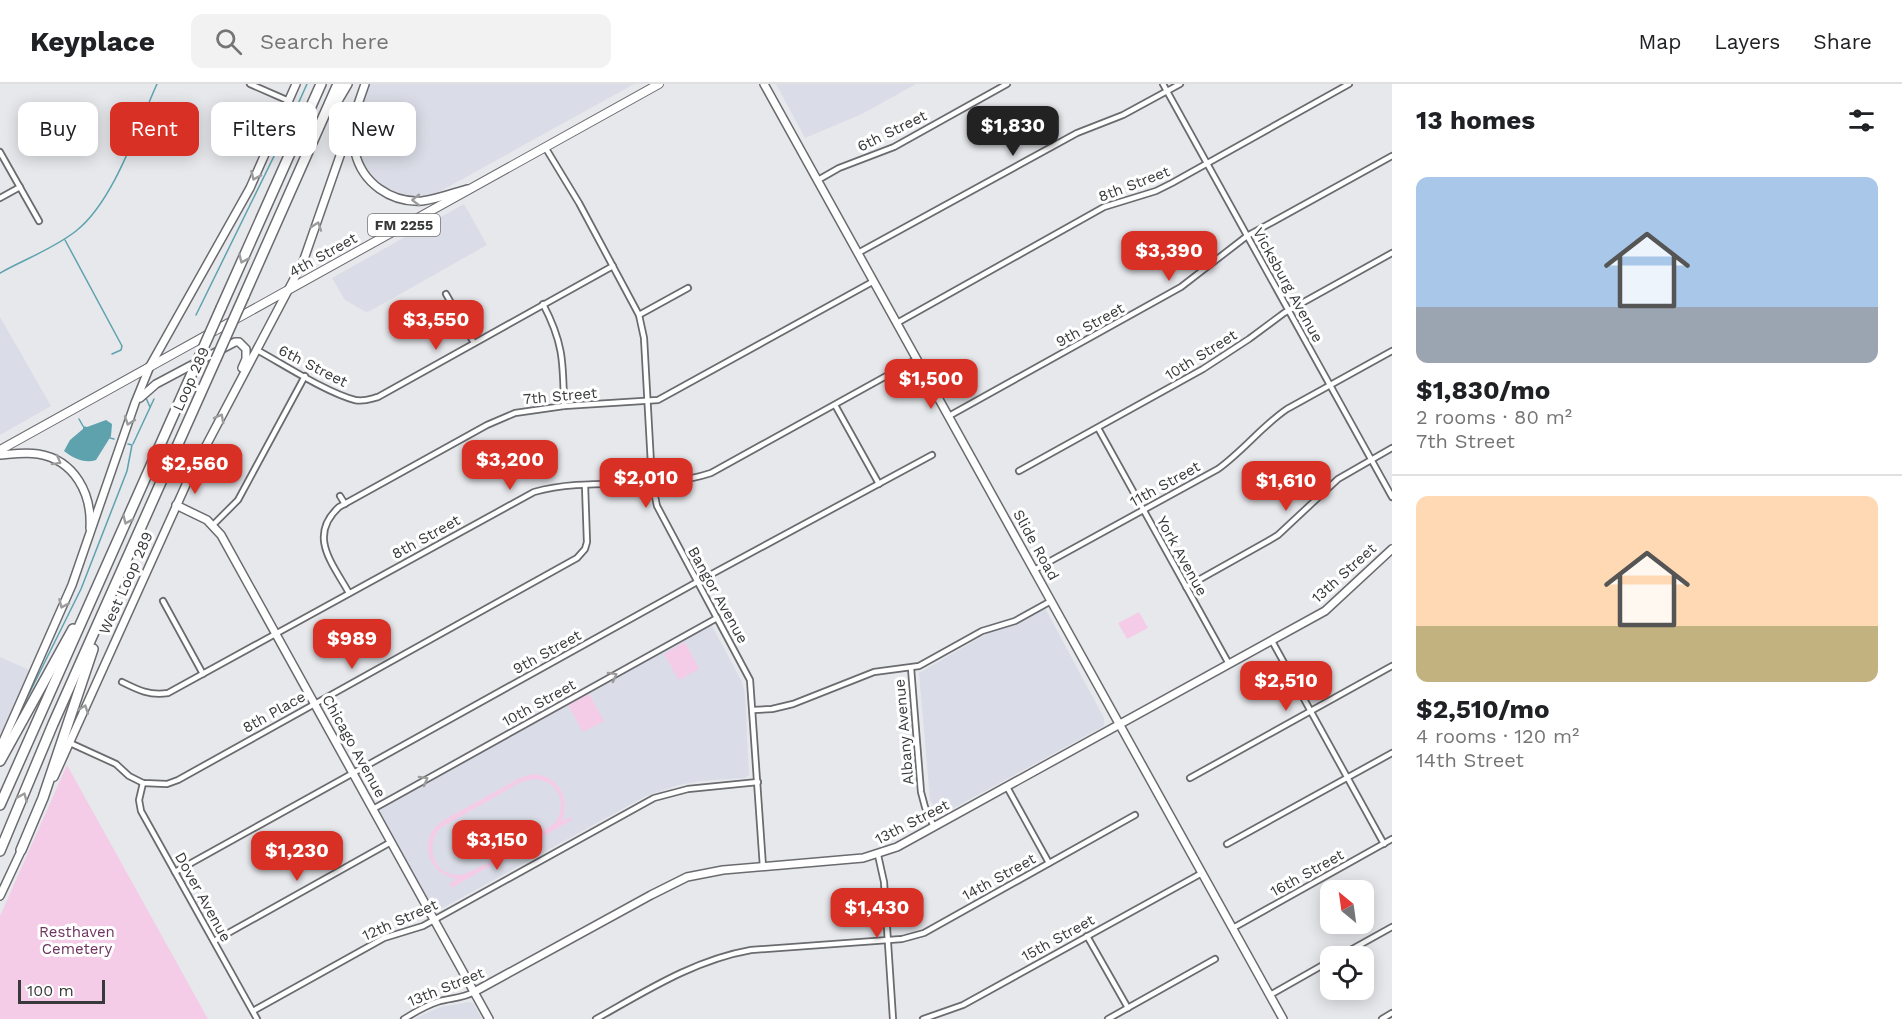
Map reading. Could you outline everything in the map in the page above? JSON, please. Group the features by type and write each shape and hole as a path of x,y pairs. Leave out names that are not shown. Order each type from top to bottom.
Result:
{"highway":[{"path":"309,102 315,84"},
{"name":"Loop 289","path":"313,102 321,84"},
{"name":"Loop 289","path":"317,132 338,84"},
{"path":"317,136 347,84"},
{"name":"Loop 289","path":"0,805 289,156"},
{"name":"Loop 289","path":"0,851 53,724 306,156"},
{"path":"0,761 77,623 107,563"},
{"path":"21,850 43,798 109,600"}],"main road":[{"path":"0,748 72,585 150,366 250,188 296,84"},
{"name":"West Loop 289","path":"358,102 364,84"},
{"name":"4th Street","path":"0,450 659,84"},
{"name":"Slide Road","path":"764,84 1282,1018"},
{"name":"West Loop 289","path":"0,896 176,505 303,262 340,156"},
{"path":"357,156 370,181 387,195 410,201 423,201 473,187"},
{"path":"135,403 156,384 235,342 239,342 246,349 246,359 230,399"},
{"path":"0,455 41,454 54,459 70,470 80,483 88,501 89,537"},
{"name":"Chicago Avenue","path":"176,505 198,514 213,525 489,1019"},
{"name":"13th Street","path":"474,992 670,885 703,873 854,860 897,848 1325,612 1392,549"}],"street":[{"path":"250,84 289,101"},
{"name":"6th Street","path":"818,180 839,168 894,147 1007,84"},
{"name":"Vicksburg Avenue","path":"1163,84 1392,497"},
{"path":"858,253 1077,133 1123,115 1180,84"},
{"name":"8th Street","path":"897,323 1104,207 1155,191 1349,84"},
{"name":"Bangor Avenue","path":"545,147 579,203 639,315 644,338 652,482 657,506 664,523 750,680 763,867"},
{"path":"0,152 39,221"},
{"name":"9th Street","path":"949,416 1181,287 1247,236 1392,156"},
{"path":"0,198 20,187"},
{"name":"10th Street","path":"1019,471 1221,358 1289,310 1392,253"},
{"name":"6th Street","path":"257,350 346,396 366,401 378,397 613,266"},
{"name":"7th Street","path":"349,593 325,551 323,542 328,520 345,504 503,417 528,410 564,406 648,403 658,400 874,281"},
{"path":"639,315 688,288"},
{"path":"446,294 474,343"},
{"path":"543,304 554,325 562,350 564,406"},
{"name":"11th Street","path":"1034,570 1218,469 1275,418 1392,351"},
{"name":"8th Street","path":"122,682 146,694 168,693 526,496 548,488 682,480 711,473 917,359"},
{"path":"213,525 238,500 305,376"},
{"path":"835,405 879,484"},
{"name":"York Avenue","path":"1098,428 1229,664"},
{"path":"1186,586 1278,535 1338,479 1392,448"},
{"path":"257,449 264,452"},
{"name":"9th Street","path":"175,872 697,582 932,455"},
{"name":"8th Place","path":"143,783 166,784 178,780 577,558 585,549 587,542 585,485"},
{"path":"340,496 345,504"},
{"path":"162,601 203,674"},
{"path":"753,710 772,709 793,704 874,672 911,668 928,662 982,631 1015,621 1051,601"},
{"name":"10th Street","path":"373,809 717,618"},
{"path":"1272,641 1384,844"},
{"path":"1190,778 1392,666"},
{"name":"Albany Avenue","path":"911,668 921,792 934,827"},
{"path":"70,743 116,764 129,776 143,783"},
{"path":"1227,844 1392,753"},
{"name":"12th Street","path":"253,1011 384,938 414,929 434,919 654,798 695,788 758,782"},
{"name":"Dover Avenue","path":"143,783 139,800 141,811 257,1019"},
{"path":"1007,787 1049,863"},
{"name":"14th Street","path":"596,1019 692,967 733,953 888,941 924,933 1135,815"},
{"name":"16th Street","path":"1233,928 1392,839"},
{"path":"214,941 392,842"},
{"path":"878,855 884,882 894,1019"},
{"name":"15th Street","path":"923,1019 963,1005 1202,873"},
{"path":"1358,946 1392,927"},
{"path":"1087,936 1128,1008"},
{"path":"1108,1019 1215,959"},
{"path":"1270,995 1320,967"},
{"name":"13th Street","path":"404,1019 434,1004 457,999 474,992"},
{"path":"1382,1019 1392,1013"}],"shaded area":[{"path":"369,84 634,84 439,192 420,197 388,189 374,178 360,156 416,156 416,102 364,102"},
{"path":"776,84 916,84 862,114 805,138"},
{"path":"464,204 487,245 370,311 366,312 345,300 332,278"},
{"path":"0,317 51,406 0,435"},
{"path":"1045,608 1104,718 1104,726 945,813 934,806 930,800 919,673 995,629 1018,623"},
{"path":"711,624 742,682 745,693 749,775 745,778 679,785 646,796 439,910 433,909 377,809"},
{"path":"0,657 29,670 0,738"},
{"path":"473,1003 482,1019 414,1019 440,1007"}],"green space":[{"path":"1139,612 1148,628 1127,639 1118,623"},
{"path":"685,642 699,669 679,680 664,654"},
{"path":"589,694 604,721 583,732 568,705"},
{"name":"Resthaven Cemetery","path":"67,765 208,1019 0,1019 0,916"},
{"path":"534,774 550,779 556,784 565,804 562,821 570,817 572,820 451,888 449,884 457,879 438,870 429,855 428,846 434,828 442,821 522,777","holes":["537,779 551,785 560,798 559,815 551,826 467,873 451,874 438,866 434,859 433,844 439,829 521,782"]}],"water":[{"path":"106,420 112,424 111,436 96,460 79,460 64,451 70,440 83,429 83,426 87,427"}],"waterway":[{"path":"0,273 58,243 90,218 113,183 157,84"},
{"path":"196,315 307,84"},
{"path":"65,240 122,346 121,350 112,354"},
{"path":"146,398 150,407"},
{"path":"133,444 154,399"},
{"path":"79,419 83,426"},
{"path":"110,438 114,439"},
{"path":"17,718 81,589 127,471 132,445 128,444"}]}
